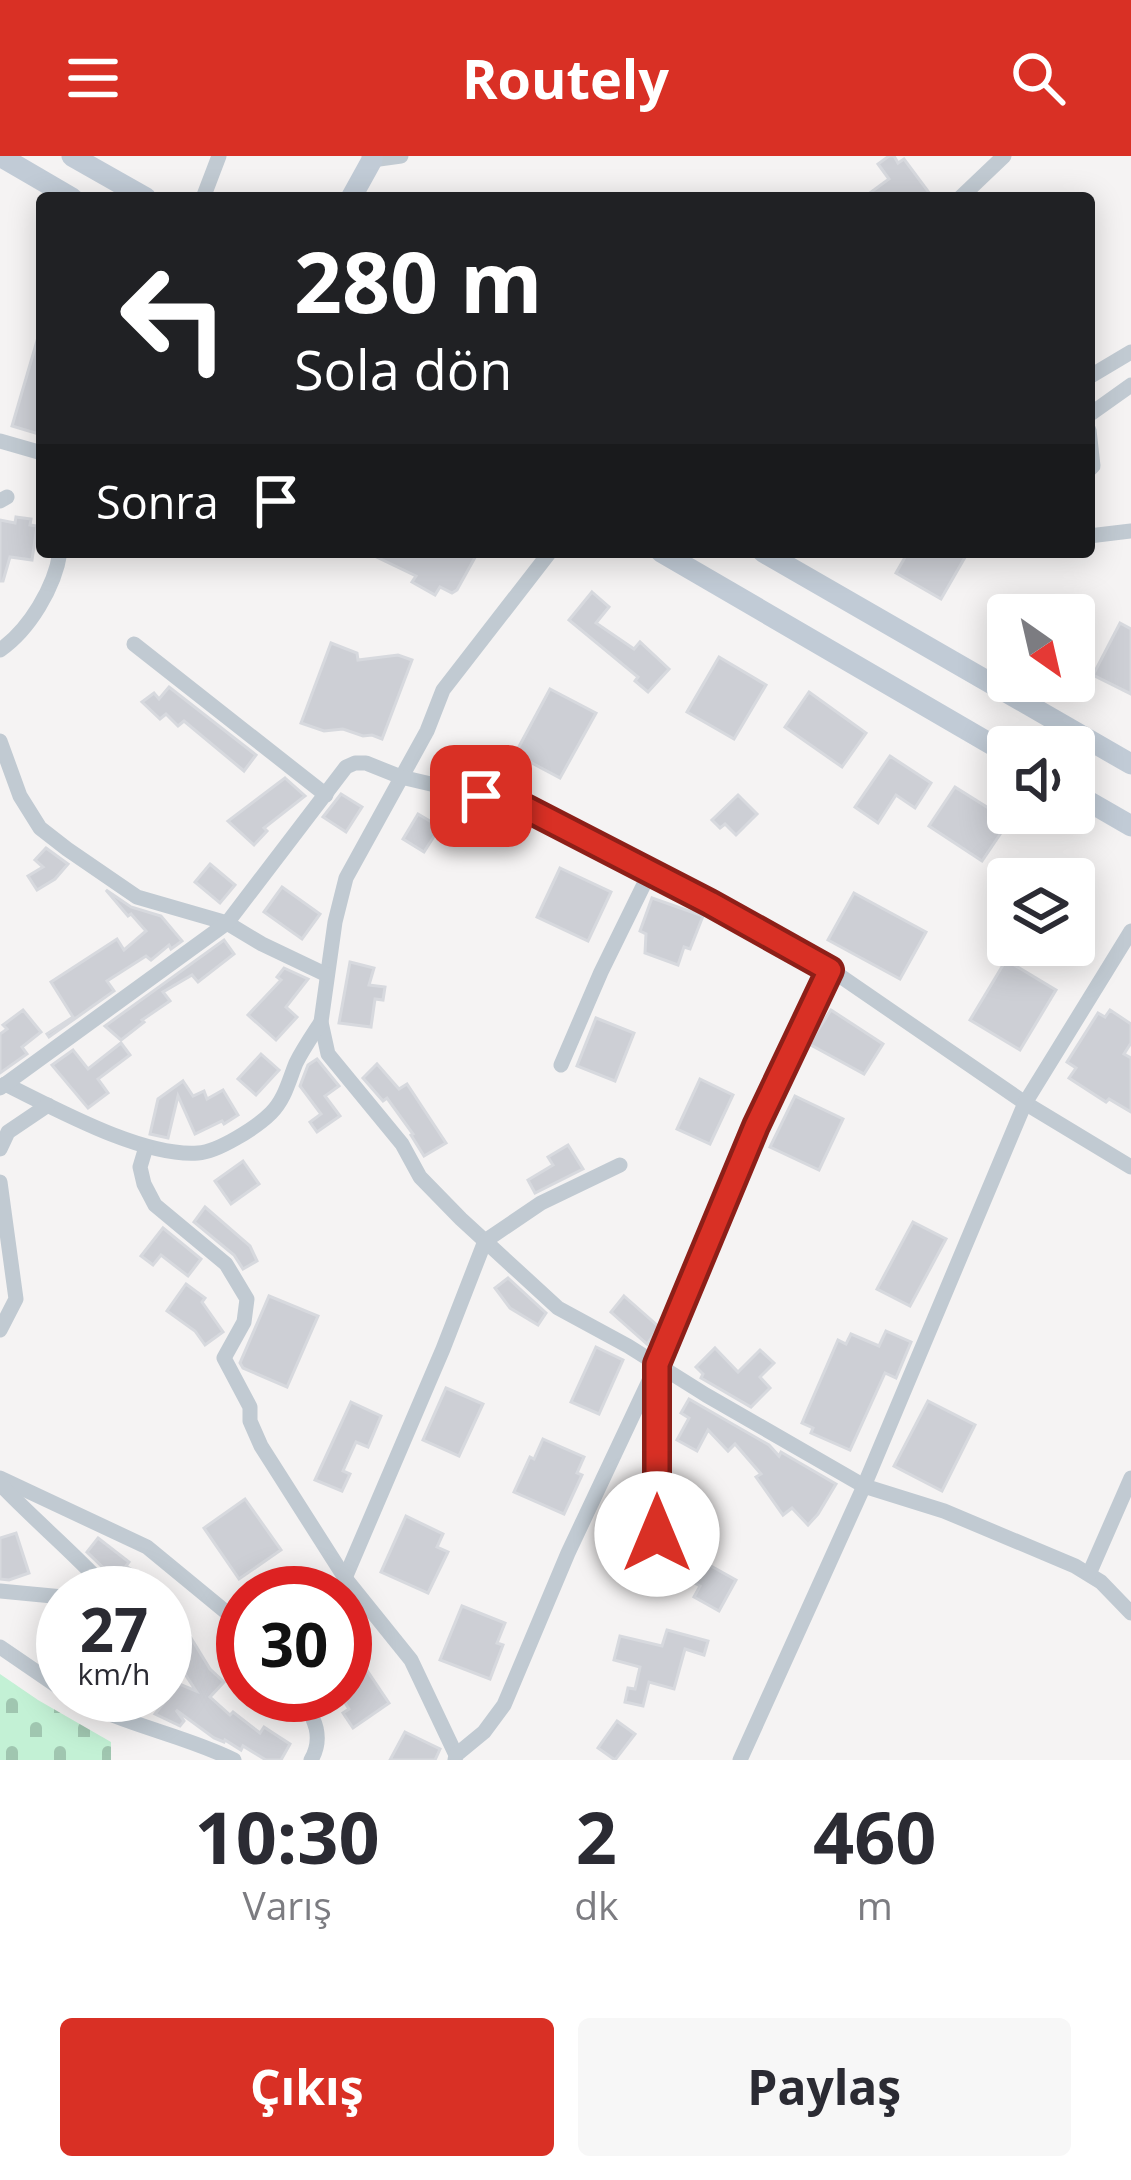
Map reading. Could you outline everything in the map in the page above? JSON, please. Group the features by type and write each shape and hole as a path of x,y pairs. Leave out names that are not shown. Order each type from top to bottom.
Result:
{"main road":[{"path":"0,156 62,192"},
{"path":"72,156 135,192"},
{"path":"354,192 372,158"},
{"path":"672,558 987,742"},
{"path":"773,558 1131,764"},
{"path":"1095,805 1131,826"}],"street":[{"path":"205,192 219,156"},
{"path":"372,158 401,156"},
{"path":"966,192 1004,156"},
{"path":"1095,373 1131,352"},
{"path":"1095,411 1131,385"},
{"path":"0,441 36,451"},
{"path":"1095,535 1131,531"},
{"path":"0,650 31,619 59,558"},
{"path":"545,558 443,691 428,730 346,878 320,1022 328,1054 402,1144 420,1177 558,1308 864,1486 944,1511 1075,1566 1101,1582 1131,1613"},
{"path":"134,644 326,795"},
{"path":"0,741 20,796 40,828 137,896 227,922 327,975"},
{"path":"3,1086 227,922 346,767 355,763 520,805 650,872 830,970 1025,1103 1131,1167"},
{"path":"561,1065 650,872"},
{"path":"740,1760 864,1486 1025,1103 1131,931"},
{"path":"372,1612 411,1660 456,1758 504,1705 568,1553 657,1364 756,1126 830,970"},
{"path":"3,1086 146,1147 201,1154 231,1141 272,1112 320,1022"},
{"path":"0,1149 8,1132 48,1105"},
{"path":"146,1147 140,1166 155,1204 226,1264 247,1299 244,1322 224,1358 250,1408 250,1421 261,1446 337,1566"},
{"path":"350,1566 485,1241 541,1203 620,1165"},
{"path":"0,1182 16,1299 0,1330"},
{"path":"657,1364 657,1534"},
{"path":"1089,1574 1131,1478"},
{"path":"0,1481 30,1516 86,1566"},
{"path":"0,1481 147,1547 216,1604"},
{"path":"0,1591 36,1594"},
{"path":"0,1647 36,1672"},
{"path":"138,1722 234,1760"},
{"path":"310,1760 318,1748 316,1722"}],"green space":[{"path":"0,1674 36,1699 36,1722 76,1722 111,1742 111,1760 0,1760"}],"building":[{"path":"889,156 898,163 904,159 929,192 871,192 889,179 878,164"},
{"path":"36,344 36,433 12,426"},
{"path":"16,517 31,519 30,525 36,526 32,560 10,557 0,581 0,520 15,523"},
{"path":"378,558 475,558 452,593 440,587 435,595 412,582 416,576"},
{"path":"905,558 965,558 941,599 896,573"},
{"path":"592,592 609,607 596,623 634,649 640,642 669,669 648,692 635,681 638,677 569,620"},
{"path":"1120,623 1131,629 1131,694 1095,676"},
{"path":"331,643 357,653 358,660 398,655 412,660 382,739 301,723"},
{"path":"719,657 766,685 734,739 687,712"},
{"path":"169,687 256,755 244,771 184,721 178,726 166,714 160,719 142,702 154,693 159,699"},
{"path":"550,689 596,713 560,778 515,754"},
{"path":"809,692 866,733 842,767 785,727"},
{"path":"890,756 931,783 915,808 896,795 878,823 855,807"},
{"path":"285,778 305,796 264,828 267,831 254,845 228,821"},
{"path":"955,787 987,807 987,834 1000,834 982,861 929,826"},
{"path":"341,794 362,807 346,832 323,817"},
{"path":"738,795 757,814 736,835 712,820"},
{"path":"418,814 440,827 424,852 403,839"},
{"path":"46,848 68,864 37,890 28,876 43,867 35,860"},
{"path":"210,864 235,885 220,903 195,882"},
{"path":"560,868 611,892 588,941 537,917"},
{"path":"282,887 320,914 302,939 264,912"},
{"path":"106,890 131,907 161,916 182,941 151,960 146,956 107,981 114,991 49,1037 73,1017 51,982 117,939 124,950 146,931"},
{"path":"854,893 926,932 900,979 828,940"},
{"path":"652,898 703,916 678,965 645,953 646,934 640,931"},
{"path":"224,940 234,954 198,982 192,975 163,992 170,1001 121,1040 105,1026"},
{"path":"350,962 374,968 369,985 385,987 383,1000 375,999 371,1027 339,1023"},
{"path":"1002,966 1016,966 1056,990 1020,1050 970,1020"},
{"path":"284,968 308,979 286,1007 297,1017 276,1040 248,1015 281,980 277,977"},
{"path":"23,1010 41,1032 22,1047 27,1054 0,1073 0,1034 7,1029 3,1025"},
{"path":"831,1010 883,1044 864,1074 809,1044"},
{"path":"1110,1010 1131,1024 1131,1043 1124,1054 1131,1058 1131,1112 1069,1078 1076,1068 1067,1062 1098,1013 1105,1017"},
{"path":"596,1018 634,1033 615,1081 577,1066"},
{"path":"121,1043 130,1055 98,1079 108,1093 88,1108 52,1065 73,1050 88,1069"},
{"path":"261,1054 279,1070 256,1095 238,1079"},
{"path":"317,1059 339,1086 325,1096 340,1116 317,1132 310,1122 321,1114 300,1086 308,1065"},
{"path":"377,1064 399,1089 407,1084 446,1143 424,1156 387,1098 383,1101 363,1078"},
{"path":"700,1079 733,1095 710,1144 677,1129"},
{"path":"183,1081 193,1096 204,1091 207,1099 223,1090 238,1115 195,1134 178,1096 168,1138 150,1134 158,1099"},
{"path":"795,1096 843,1119 819,1170 770,1147"},
{"path":"568,1145 583,1169 535,1193 528,1180 553,1165 548,1157"},
{"path":"243,1161 259,1184 231,1204 215,1181"},
{"path":"205,1207 250,1246 257,1261 243,1269 234,1255 194,1222"},
{"path":"913,1222 946,1239 910,1306 877,1289"},
{"path":"163,1228 201,1259 188,1276 161,1255 153,1265 141,1256"},
{"path":"508,1278 546,1313 538,1325 510,1308 495,1288"},
{"path":"186,1284 205,1298 202,1302 223,1332 205,1345 195,1331 167,1311"},
{"path":"269,1296 318,1316 287,1387 240,1363"},
{"path":"624,1296 659,1327 647,1344 611,1312"},
{"path":"886,1331 911,1342 896,1378 885,1373 850,1450 811,1433 813,1428 802,1423 838,1340 846,1344 851,1334 879,1346"},
{"path":"596,1347 623,1360 599,1414 571,1402"},
{"path":"715,1348 738,1372 760,1350 774,1363 760,1377 770,1388 751,1407 701,1378 696,1367"},
{"path":"446,1388 483,1404 459,1456 423,1440"},
{"path":"689,1399 769,1445 779,1456 781,1452 836,1484 808,1525 792,1508 783,1515 756,1477 761,1474 735,1444 728,1451 708,1430 697,1451 677,1440 689,1418 681,1413"},
{"path":"928,1401 975,1425 942,1491 894,1466"},
{"path":"351,1402 381,1416 368,1447 356,1442 343,1471 350,1474 342,1491 315,1480"},
{"path":"543,1439 584,1457 577,1473 582,1475 564,1514 514,1492"},
{"path":"245,1499 281,1550 258,1566 230,1566 204,1528"},
{"path":"406,1516 443,1534 437,1547 448,1552 428,1593 381,1572"},
{"path":"16,1533 29,1573 0,1579 0,1538"},
{"path":"98,1538 129,1562 101,1566 87,1552"},
{"path":"702,1561 736,1580 719,1611 694,1597 700,1586 691,1581"},
{"path":"462,1606 505,1623 497,1643 503,1645 490,1679 440,1660"},
{"path":"667,1630 708,1641 704,1655 685,1649 674,1689 649,1682 643,1706 625,1702 628,1688 635,1689 640,1667 614,1660 620,1636 662,1646"},
{"path":"192,1640 216,1675 216,1691 210,1697 216,1702 216,1722 246,1722 260,1733 264,1727 290,1744 281,1760 266,1760 243,1746 241,1750 192,1722 192,1689 196,1691"},
{"path":"372,1678 389,1703 372,1715"},
{"path":"617,1721 635,1734 615,1760 598,1748"},
{"path":"405,1732 440,1749 435,1760 390,1760"}],"route":[{"path":"481,796 520,805 830,970 756,1126 657,1364 657,1534"}]}
